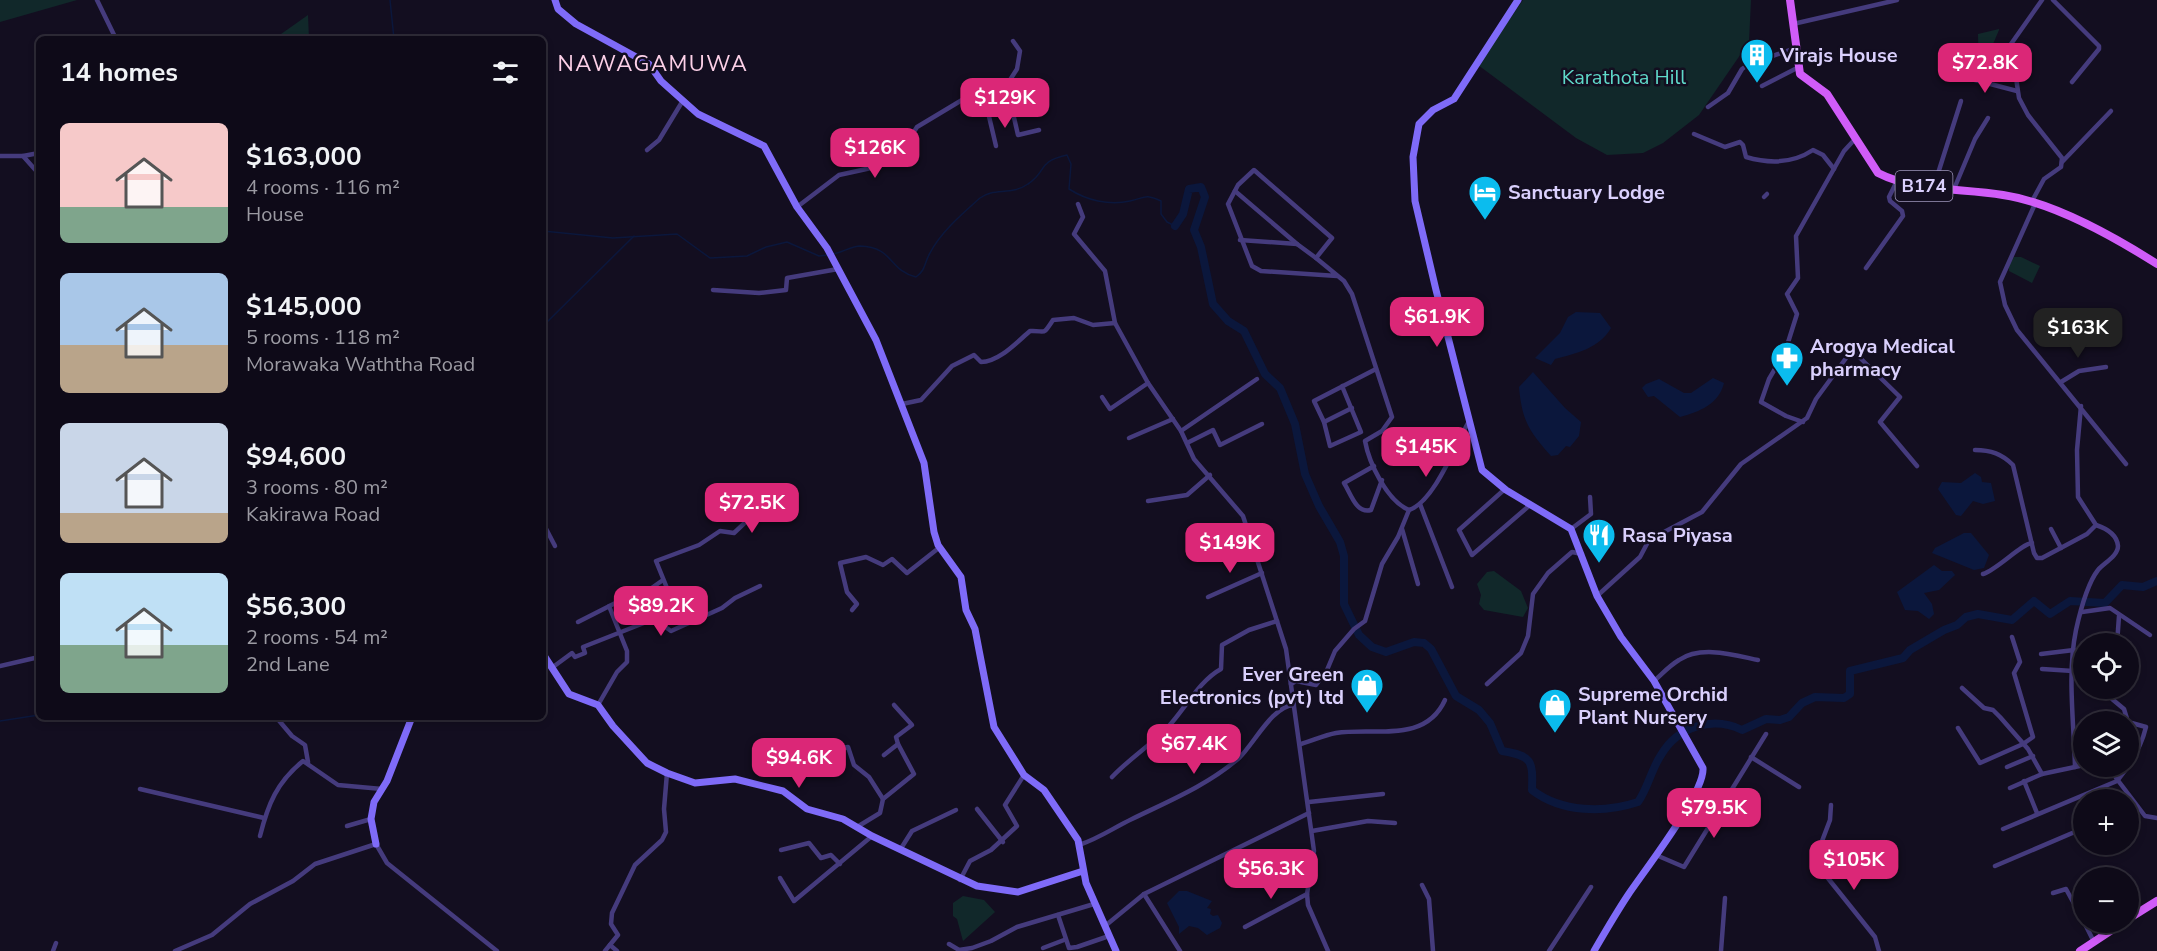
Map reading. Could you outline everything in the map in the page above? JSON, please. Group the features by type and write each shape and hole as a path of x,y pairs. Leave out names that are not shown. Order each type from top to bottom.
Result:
{"main road":[{"path":"1790,0 1799,67"},
{"name":"B174","path":"1799,67 1800,74 1827,94 1878,173 1897,181 2006,195 2068,216 2130,247 2157,264"},
{"path":"2139,913 2157,901"},
{"path":"2080,951 2108,933"}],"street":[{"path":"97,0 115,36"},
{"path":"555,0 558,9 576,24 649,64 682,102 698,114 764,146 797,207 827,248 876,340 924,463 934,532 940,547 961,578 966,610 975,629 994,727 1024,775 1044,790 1079,845 1083,871 1094,904 1116,951"},
{"path":"1518,0 1458,94 1445,105 1433,110 1419,124 1414,142 1415,201 1468,423 1482,470 1504,489 1571,529 1582,554 1588,580 1621,637 1654,681 1703,768 1704,774 1688,806 1627,896 1594,951"},
{"path":"1793,24 1897,0"},
{"path":"2042,0 2011,44 2017,91 2028,115 2058,150 2062,162"},
{"path":"2053,0 2099,46 2099,49 2072,82"},
{"path":"797,207 839,175 872,168 899,155 917,127 962,100 1010,80 1017,69 1020,51 1013,40"},
{"path":"1708,107 1728,93 1742,69 1749,64 1796,48"},
{"path":"1762,86 1799,67"},
{"path":"1956,75 2017,91"},
{"path":"992,88 997,100"},
{"path":"996,146 987,108 997,100 1009,96 1018,135 1039,130"},
{"path":"1934,186 1961,101"},
{"path":"647,150 659,140 682,102"},
{"path":"2110,111 2062,162 2058,170 2040,184 2000,282 2005,305 2017,330 2126,464"},
{"path":"1954,189 1975,140 1988,118"},
{"path":"1694,134 1725,147 1740,142 1746,157 1754,159 1788,162 1799,160 1813,150 1823,154 1834,169"},
{"path":"1803,422 1786,416 1761,402 1785,352 1797,314 1787,294 1798,278 1796,236 1834,169 1856,138"},
{"path":"0,156 36,154"},
{"path":"23,156 36,171"},
{"path":"1316,258 1332,238 1329,233 1254,170 1235,191 1228,204 1240,240 1252,266 1261,271 1337,276"},
{"path":"1866,268 1903,216 1902,211 1888,197 1897,181"},
{"path":"1235,191 1337,276 1352,294 1392,417 1382,431 1365,441"},
{"path":"1078,204 1083,217 1074,234 1106,272 1115,322 1148,383 1181,431 1194,459 1243,516 1286,649 1312,831 1313,863 1307,894 1308,905 1328,951"},
{"path":"1240,240 1297,244"},
{"path":"713,290 759,293 786,291 788,278 838,269"},
{"path":"902,404 921,400 952,366 964,358 974,355 981,362 987,362 1009,349 1030,331 1044,333 1053,320 1074,318 1093,326 1115,322"},
{"path":"1597,596 1640,557 1650,540 1702,512 1741,464 1803,422 1816,399 1852,350 1900,397 1880,422 1917,466"},
{"path":"2061,382 2079,371 2106,367"},
{"path":"1361,432 1329,446 1324,422 1314,400 1376,369"},
{"path":"1181,431 1257,379"},
{"path":"1102,397 1110,409 1148,383"},
{"path":"1342,386 1374,466 1403,508 1409,510"},
{"path":"2076,633 2085,599 2097,571 2116,552 2118,546 2115,537 2105,528 2096,525 2078,497 2077,450 2081,406"},
{"path":"1324,422 1352,408"},
{"path":"1129,438 1173,419"},
{"path":"1291,684 1296,681 1310,685 1320,681 1328,670 1335,651 1355,628 1365,621 1382,564 1402,530 1409,510 1420,504 1431,493 1468,423"},
{"path":"1187,443 1213,430 1220,445 1262,424"},
{"path":"1976,450 1990,450 2013,465 2037,558 2042,558 2087,534 2096,525"},
{"path":"1374,466 1344,483 1359,509 1364,512 1371,510 1382,480"},
{"path":"1148,501 1187,495 1210,475"},
{"path":"1504,489 1459,530 1472,555 1530,505"},
{"path":"1571,529 1591,514 1593,509 1590,497"},
{"path":"685,623 656,561 699,545 720,531 734,533 771,498"},
{"path":"1420,504 1452,588"},
{"path":"546,529 555,546"},
{"path":"2051,529 2061,548"},
{"path":"1402,530 1418,584"},
{"path":"1983,574 2015,556 2023,546 2032,543"},
{"path":"852,610 857,604 847,592 840,563 866,557 884,565 892,559 907,573 940,547"},
{"path":"1487,684 1521,653 1528,636 1533,594 1541,582 1572,552 1582,554"},
{"path":"1208,597 1262,573"},
{"path":"578,622 641,590 646,592 663,580"},
{"path":"553,667 572,653 575,657 585,653 583,647 614,633 621,634 654,619 671,631 722,608 760,586"},
{"path":"598,705 617,672 627,662 621,634 609,606"},
{"path":"2083,609 2110,608 2150,635"},
{"path":"2117,633 2119,616"},
{"path":"1112,777 1134,754 1146,748 1167,728 1211,675 1221,669 1222,645 1249,630 1277,621"},
{"path":"1958,728 1980,763 2023,744 2033,734 2014,673 2020,662 2012,637"},
{"path":"2041,654 2073,650"},
{"path":"1654,681 1681,658 1690,655 1721,653 1758,660"},
{"path":"0,666 36,658"},
{"path":"546,658 569,694 598,705 613,726 647,763 667,773 695,783 735,779 783,791 807,809 857,827 960,880 1012,893 1083,871"},
{"path":"2042,669 2073,671"},
{"path":"1962,688 1984,708 1993,710 2033,756 2042,774"},
{"path":"2112,699 2125,711"},
{"path":"1300,744 1336,733 1413,730 1438,714 1445,700"},
{"path":"857,827 880,813 883,799 914,774 898,744 897,737 912,725 894,705"},
{"path":"1079,845 1101,838 1130,820 1171,802 1218,772 1240,757 1282,708 1294,705"},
{"path":"279,720 292,736 305,745 308,762 318,774 338,785 382,789"},
{"path":"410,720 382,789 374,802 371,819 376,844 387,863 497,951"},
{"path":"2139,725 2145,726 2139,748"},
{"path":"1656,855 1684,867 1766,734"},
{"path":"884,755 898,744"},
{"path":"825,762 826,755 835,749 848,747 854,765 869,777 883,799"},
{"path":"2007,767 2033,756"},
{"path":"1751,757 1799,787"},
{"path":"260,836 271,796 288,773 303,761 308,762"},
{"path":"2010,788 2042,774 2073,767"},
{"path":"605,951 618,936 611,924 612,913 632,872 651,848 662,840 666,832 664,810 667,773"},
{"path":"960,880 970,861 1003,842 1017,823 1005,805 1024,775"},
{"path":"2114,777 2123,789"},
{"path":"2003,829 2117,781 2120,777"},
{"path":"2024,781 2037,813"},
{"path":"140,789 264,818"},
{"path":"1308,802 1383,794"},
{"path":"1831,805 1830,820 1819,849 1822,872 1875,937 1879,951"},
{"path":"977,809 1003,842"},
{"path":"2139,809 2145,816 2157,819"},
{"path":"900,850 912,831 956,810"},
{"path":"1105,927 1144,894 1310,813"},
{"path":"347,826 371,819"},
{"path":"1312,831 1368,821 1395,823"},
{"path":"1995,866 2073,833"},
{"path":"780,878 794,901 872,836"},
{"path":"781,850 809,843 821,858 831,855 840,864"},
{"path":"176,951 212,935 250,904 293,881 315,864 376,844"},
{"path":"1422,885 1429,899 1433,951"},
{"path":"1549,951 1591,886"},
{"path":"2052,893 2066,889 2073,902"},
{"path":"1144,894 1180,951"},
{"path":"1245,927 1307,894"},
{"path":"1721,951 1725,898"},
{"path":"949,944 958,950 991,942 1017,927 1094,904"},
{"path":"1058,915 1064,940 1069,948 1109,936"},
{"path":"2090,933 2094,942"},
{"path":"1042,948 1064,940"},
{"path":"53,951 56,943"},
{"path":"610,945 617,951"}],"green space":[{"path":"0,0 77,0 0,22"},
{"name":"Karathota Hill","path":"1523,0 1751,0 1749,42 1699,115 1663,143 1643,153 1607,155 1576,138 1478,65"},
{"path":"308,15 309,36 278,36"},
{"path":"1999,30 1979,77 1978,34"},
{"path":"1996,43 2003,46 1998,82 1982,77"},
{"path":"2014,257 2021,257 2040,266 2032,283 2009,271 2009,264"},
{"path":"1494,571 1521,591 1528,608 1523,617 1484,610 1479,604 1481,595 1477,584 1487,572"},
{"path":"963,896 984,900 995,912 963,941 957,919 953,916 953,903"}],"water":[{"path":"1576,312 1600,313 1611,328 1594,345 1555,359 1551,365 1535,358 1560,333 1568,317"},
{"path":"1533,372 1565,408 1581,422 1579,436 1570,447 1566,446 1558,455 1551,456 1537,439 1522,409 1519,387"},
{"path":"1713,378 1724,383 1713,402 1701,410 1680,417 1654,396 1648,397 1642,388 1659,379 1684,393 1691,393"},
{"path":"1975,473 1981,477 1982,482 1991,483 1995,501 1983,504 1973,501 1961,516 1956,515 1938,489 1942,482 1961,483"},
{"path":"1964,533 1971,533 1989,555 1984,568 1974,570 1932,553 1935,548"},
{"path":"1934,565 1942,571 1952,571 1955,575 1939,590 1924,593 1932,604 1934,614 1929,619 1918,611 1905,610 1897,592"},
{"path":"1179,891 1187,891 1212,901 1207,908 1211,909 1210,914 1213,916 1218,915 1222,923 1220,928 1207,935 1198,928 1189,926 1179,934 1179,927 1167,903"}],"waterway":[{"path":"390,0 394,36"},
{"path":"832,254 857,246 871,247 885,254 907,274 916,277 940,238 980,198 991,193 1022,188 1034,179 1046,164 1067,155 1071,164 1069,189 1090,199 1106,202 1151,197 1161,201 1161,214 1167,222 1175,226"},
{"path":"1175,226 1183,214 1189,189 1201,187 1205,197 1194,230 1201,247 1213,304 1228,321 1244,331 1265,374 1280,388 1295,424 1305,474 1319,506 1340,542 1344,556 1344,604 1359,635 1372,647 1386,652 1414,642 1424,643 1431,649 1456,696 1479,710 1490,723 1502,751 1519,755 1529,761 1532,772 1532,790 1557,803 1570,807 1598,809 1638,802 1661,755 1668,745 1686,731 1708,724 1720,724 1742,730 1766,719 1780,720 1789,717 1802,703 1815,697 1844,698 1850,694 1850,671 1903,658 1910,650 1957,625 1966,617 1978,614 2012,620 2034,601 2050,614 2070,601 2105,603 2122,585 2143,587 2157,581"},
{"path":"546,231 613,238 677,234 710,258 747,256 766,247 787,242 819,256 828,255"},
{"path":"546,323 634,236"},
{"path":"0,721 36,715"}],"place":[{"name":"Virajs House","path":"1757,84"},
{"name":"Sanctuary Lodge","path":"1485,221"},
{"name":"Arogya Medical pharmacy","path":"1787,387"},
{"name":"Rasa Piyasa","path":"1599,564"},
{"name":"Ever Green Electronics (pvt) ltd","path":"1367,714"},
{"name":"Supreme Orchid Plant Nursery","path":"1555,734"}],"district":[{"name":"NAWAGAMUWA","path":"653,64"}]}
